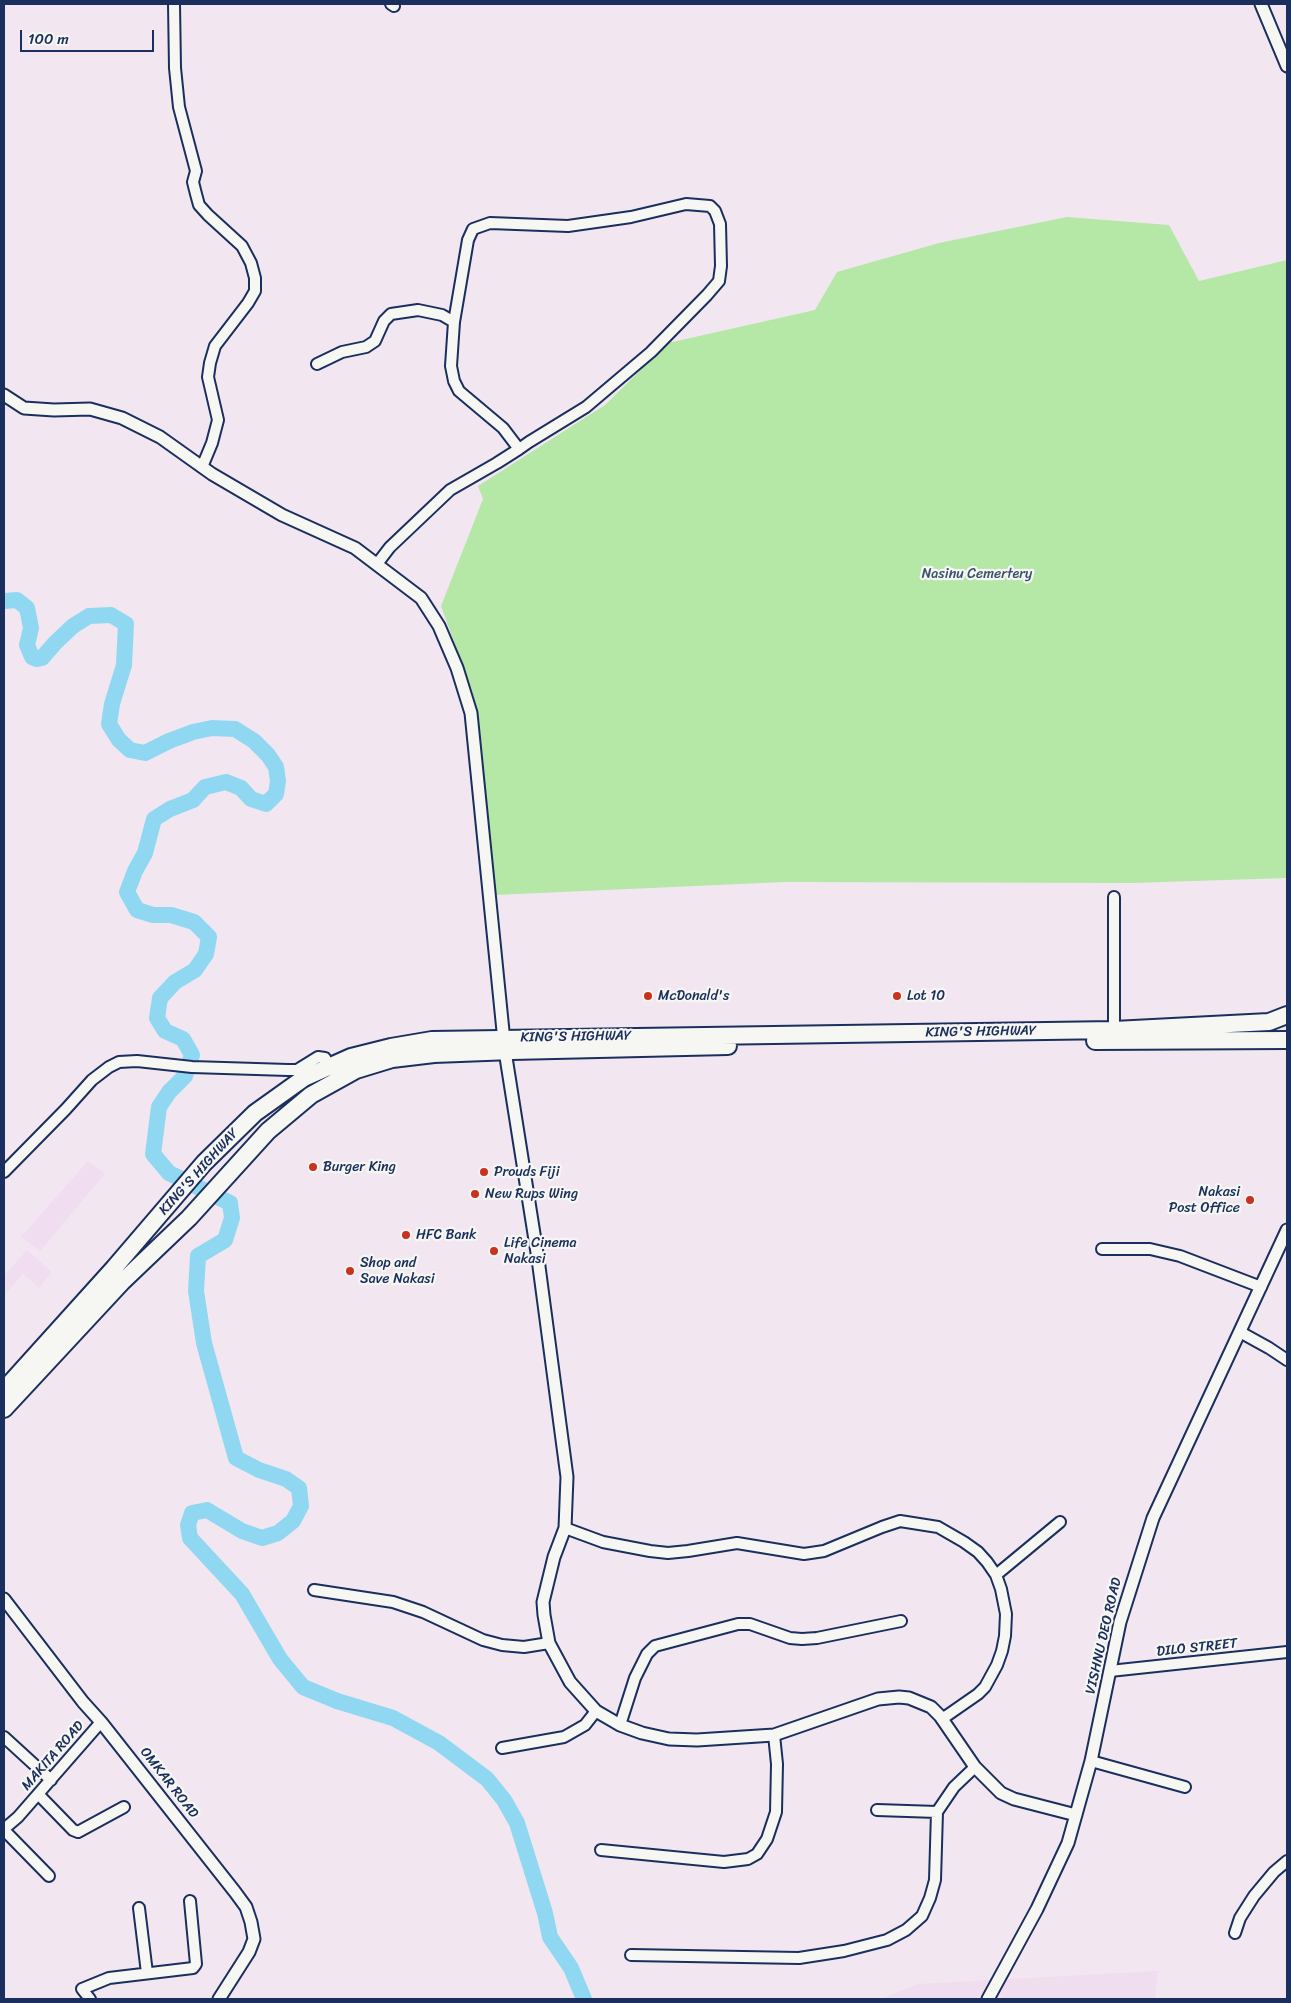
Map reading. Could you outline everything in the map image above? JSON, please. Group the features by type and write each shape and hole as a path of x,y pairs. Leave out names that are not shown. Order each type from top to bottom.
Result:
{"highway":[{"name":"KING'S HIGHWAY","path":"4,1410 122,1282 189,1218 268,1131 311,1095 356,1070 392,1059 504,1045 1114,1030 1269,1022 1287,1015"},
{"name":"KING'S HIGHWAY","path":"4,1390 204,1163 255,1113 304,1078 329,1065 351,1057 391,1047 432,1040 504,1045 1287,1040"}],"street":[{"path":"174,4 175,68 179,107 195,164 194,182 199,205 242,246 252,263 255,278 255,291 215,346 210,363 208,377 218,420 212,443 202,467"},
{"path":"1261,4 1287,66"},
{"path":"377,564 390,546 450,490 519,450 586,407 651,352 718,281 721,266 720,224 715,211 710,206 686,204 631,216 568,226 490,223 473,230 468,240 454,322 451,366 454,381 459,391 503,428 519,450"},
{"path":"317,364 342,352 366,347 375,340 384,321 391,314 418,310 442,315 454,322"},
{"path":"4,395 24,408 54,410 90,409 122,418 160,437 202,467 282,514 355,548 420,598 439,626 471,713 504,1045 538,1259 567,1477 565,1528 554,1556 544,1602 544,1614 549,1643 570,1682 596,1711 620,1725 642,1733 669,1739 697,1740 774,1735 888,1697 904,1697 931,1707 942,1719 975,1767 1001,1793 1014,1799 1076,1815"},
{"path":"1114,897 1114,1030"},
{"path":"4,1172 66,1110 92,1080 119,1062 137,1061 192,1067 297,1070 318,1057 325,1058 329,1065"},
{"name":"VISHNU DEO ROAD","path":"988,1999 1062,1857 1091,1761 1120,1622 1146,1538 1163,1496 1287,1230"},
{"path":"1102,1248 1150,1249 1180,1256 1261,1287"},
{"path":"1240,1332 1287,1360"},
{"path":"565,1528 603,1542 668,1553 737,1542 804,1554 824,1551 892,1524 908,1522 938,1527 978,1552 996,1575 1006,1614 1005,1636 1000,1658 984,1687 978,1694 942,1719"},
{"path":"996,1575 1060,1522"},
{"path":"314,1590 393,1602 423,1612 483,1640 502,1645 524,1647 549,1643"},
{"name":"OMKAR ROAD","path":"4,1598 83,1702 101,1722 246,1907 252,1922 254,1940 249,1952 220,1999"},
{"path":"620,1725 635,1678 647,1654 655,1646 738,1624 750,1624 790,1638 802,1640 901,1621"},
{"name":"DILO STREET","path":"1110,1671 1287,1652"},
{"path":"502,1748 564,1737 584,1725 596,1711"},
{"name":"MAKITA ROAD","path":"4,1829 51,1780 101,1722"},
{"path":"601,1850 724,1862 748,1860 757,1854 767,1839 776,1812 777,1764 774,1735"},
{"path":"4,1737 51,1780"},
{"path":"1091,1761 1184,1787"},
{"path":"631,1955 799,1958 844,1952 887,1940 906,1930 922,1916 935,1880 937,1812 954,1787 975,1767"},
{"path":"38,1794 75,1832 124,1807"},
{"path":"877,1810 937,1812"},
{"path":"4,1829 49,1876"},
{"path":"1236,1933 1240,1918 1254,1896 1274,1872 1287,1861"},
{"path":"90,1999 82,1989 110,1978 193,1968 195,1966 190,1901"},
{"path":"139,1908 147,1973"}],"shaded area":[{"path":"88,1161 105,1174 40,1251 21,1237"},
{"path":"27,1250 52,1272 39,1288 23,1274 5,1294 4,1276"},
{"path":"1158,1971 1155,1999 881,1999 917,1984"}],"green space":[{"name":"Nasinu Cemertery","path":"1067,217 1169,225 1199,281 1287,260 1287,878 1132,883 784,882 495,895 474,697 441,606 483,499 478,486 605,405 668,343 815,310 837,272 939,243"}],"waterway":[{"path":"4,601 17,600 27,608 31,628 27,645 32,657 37,659 42,658 73,626 89,616 111,615 126,624 124,665 112,704 109,724 119,740 130,750 145,753 193,732 212,728 235,729 254,741 268,755 276,767 278,781 276,794 266,804 251,799 241,788 226,782 205,787 193,800 170,809 154,819 145,853 135,871 127,892 137,910 153,915 171,915 194,922 209,937 206,954 195,970 175,982 160,998 157,1018 165,1031 183,1039 192,1055 185,1076 169,1092 159,1107 153,1154 169,1173 230,1203 232,1218 225,1240 198,1256 196,1291 204,1343 236,1458 259,1470 286,1479 299,1488 301,1506 293,1521 278,1533 262,1538 242,1531 207,1510 192,1513 188,1525 190,1538 242,1594 280,1659 303,1687 337,1701 393,1718 439,1743 487,1779 504,1800 517,1823 545,1913 550,1937 571,1968 584,1999"}],"place":[{"name":"McDonald's","path":"648,996"},
{"name":"Lot 10","path":"897,996"},
{"name":"Burger King","path":"313,1167"},
{"name":"Prouds Fiji","path":"484,1172"},
{"name":"New Rups Wing","path":"475,1194"},
{"name":"Nakasi Post Office","path":"1250,1200"},
{"name":"HFC Bank","path":"406,1235"},
{"name":"Life Cinema Nakasi","path":"494,1251"},
{"name":"Shop and Save Nakasi","path":"350,1271"}]}
